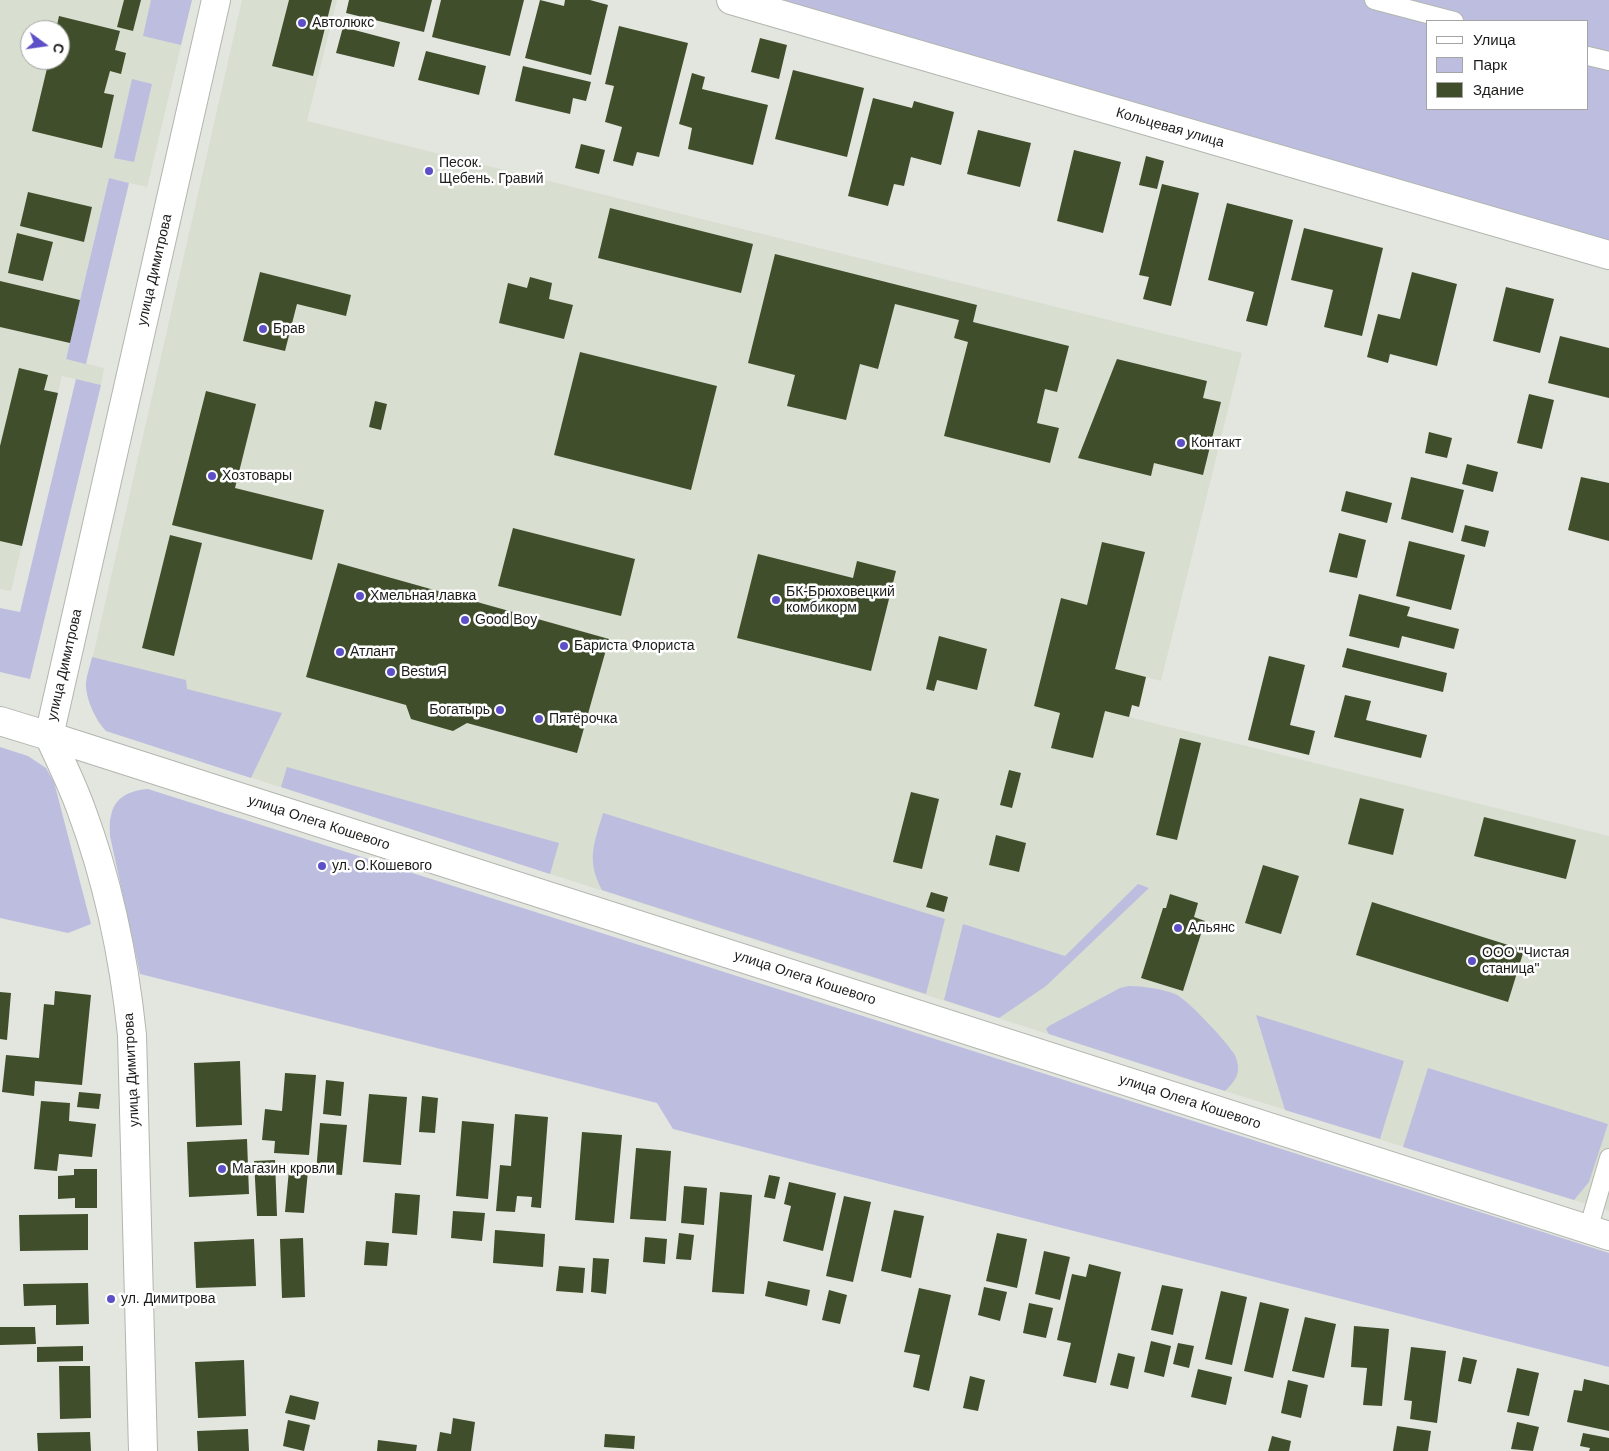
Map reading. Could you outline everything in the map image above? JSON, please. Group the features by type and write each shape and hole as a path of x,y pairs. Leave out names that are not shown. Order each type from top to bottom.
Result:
{"street":[{"name":"улица Димитрова","path":"143,1451 132,1034 129,1002 116,930 103,875 81,808 49,736 216,0"},
{"name":"Кольцевая улица","path":"731,0 1609,255"},
{"name":"улица Олега Кошевого","path":"0,721 1599,1233"}],"lane":[{"path":"1374,0 1450,20"},
{"path":"1589,56 1609,61"},
{"path":"1599,1233 1609,1158"}],"shaded area":[{"path":"0,0 192,0 147,187 109,178 66,358 104,368 101,385 62,376 11,591 0,589"},
{"path":"242,0 337,0 307,121 1242,353 1161,681 1146,677 1139,707 1132,705 1129,717 1609,836 1609,1211 1225,1091 106,731 98,722 86,687"}],"green space":[{"path":"151,0 192,0 181,45 143,36"},
{"path":"768,0 1609,0 1609,245"},
{"path":"132,79 152,84 134,162 114,158"},
{"path":"109,178 129,183 86,364 66,359"},
{"path":"76,379 101,385 30,679 0,672 0,608 20,612"},
{"path":"92,657 186,680 187,689 282,713 251,778 106,731 93,711 87,694 86,681"},
{"path":"0,747 28,756 46,768 54,782 91,924 68,933 0,918"},
{"path":"287,767 559,843 550,874 281,787"},
{"path":"148,789 1609,1253 1609,1367 673,1129 657,1103 140,974 110,836 110,818 113,809 120,799 135,791"},
{"path":"603,813 945,919 926,994 602,890 594,870 593,852"},
{"path":"1138,884 1149,888 1046,986 999,1018 944,1000 963,924 1065,956"},
{"path":"1129,986 1152,988 1181,997 1214,1029 1228,1045 1238,1064 1238,1072 1232,1084 1225,1091 1049,1034 1046,1029 1120,988"},
{"path":"1256,1015 1404,1061 1380,1139 1285,1110"},
{"path":"1428,1068 1608,1124 1589,1182 1574,1200 1403,1147"}],"building":[{"path":"124,0 141,0 133,31 117,27"},
{"path":"289,0 332,0 313,76 272,66"},
{"path":"349,0 432,0 424,32 346,13"},
{"path":"441,0 524,0 510,56 432,37"},
{"path":"540,0 564,6 565,0 590,0 608,5 591,75 525,58"},
{"path":"59,16 120,31 115,50 126,53 121,74 110,71 104,93 114,95 102,148 32,131 47,70 70,70 70,20 58,20"},
{"path":"619,26 688,43 659,157 637,152 633,166 613,161 622,127 605,122 614,86 605,84"},
{"path":"343,27 400,42 394,67 336,53"},
{"path":"760,38 787,45 779,79 751,72"},
{"path":"426,51 486,66 479,95 418,80"},
{"path":"523,66 591,82 586,101 573,98 570,114 515,101"},
{"path":"793,70 864,88 847,157 775,139"},
{"path":"692,73 705,77 702,89 768,105 753,165 688,149 692,128 679,124"},
{"path":"873,98 912,108 914,101 954,112 941,165 911,157 904,186 894,184 888,206 848,196"},
{"path":"978,130 1031,143 1020,187 967,174"},
{"path":"581,144 605,150 599,174 575,168"},
{"path":"1074,150 1121,162 1103,233 1057,221"},
{"path":"1146,156 1164,161 1157,189 1139,185"},
{"path":"1162,184 1199,193 1171,306 1143,299 1149,277 1139,275"},
{"path":"28,192 92,207 84,242 20,226"},
{"path":"1227,203 1293,220 1267,326 1246,321 1254,292 1208,280"},
{"path":"610,208 753,244 741,293 598,258"},
{"path":"1304,228 1383,248 1362,336 1324,327 1333,290 1291,280"},
{"path":"17,233 53,242 43,281 8,273"},
{"path":"775,254 977,305 973,322 1069,346 1057,392 1045,389 1037,423 1059,428 1050,463 944,436 968,342 954,338 959,320 895,304 878,369 860,364 846,420 787,406 795,375 748,363"},
{"path":"260,272 351,295 346,316 297,304 285,351 243,341"},
{"path":"1412,272 1457,284 1437,366 1390,354 1388,363 1367,357 1378,314 1400,319"},
{"path":"530,277 552,283 549,299 573,305 564,339 499,323 508,283 527,288"},
{"path":"0,281 80,300 70,343 0,327"},
{"path":"1506,287 1554,299 1540,353 1493,341"},
{"path":"1560,336 1609,348 1609,398 1548,383"},
{"path":"580,352 717,386 691,490 554,455"},
{"path":"1117,359 1207,381 1203,398 1221,402 1203,475 1154,463 1151,476 1078,458"},
{"path":"19,368 48,375 44,390 58,393 22,546 0,541 0,446"},
{"path":"206,391 256,404 235,488 324,510 312,560 172,525"},
{"path":"1529,394 1554,400 1542,449 1517,443"},
{"path":"375,401 387,404 381,430 369,427"},
{"path":"1429,432 1452,438 1447,458 1425,453"},
{"path":"1467,464 1498,472 1493,492 1462,484"},
{"path":"1411,477 1464,490 1453,533 1401,519"},
{"path":"1581,477 1609,483 1609,541 1568,530"},
{"path":"1346,491 1392,503 1387,523 1341,511"},
{"path":"1465,525 1489,531 1485,547 1461,541"},
{"path":"513,528 635,559 621,616 498,586"},
{"path":"1339,533 1366,540 1357,578 1329,572"},
{"path":"170,535 202,543 174,656 142,648"},
{"path":"1409,541 1465,555 1451,610 1396,596"},
{"path":"1102,542 1145,552 1115,669 1146,677 1139,707 1132,705 1129,717 1105,711 1093,758 1051,748 1060,713 1034,706 1061,598 1087,605"},
{"path":"758,554 853,578 857,561 896,571 871,671 737,638"},
{"path":"338,563 609,639 577,753 467,723 453,731 411,719 406,705 306,677"},
{"path":"1359,594 1410,607 1407,616 1459,629 1454,649 1402,636 1399,648 1349,636"},
{"path":"939,636 987,649 977,690 937,680 934,691 926,689"},
{"path":"1347,648 1447,673 1443,692 1342,667"},
{"path":"1269,656 1305,665 1290,725 1315,731 1309,755 1248,740"},
{"path":"1345,695 1371,701 1366,720 1427,735 1421,758 1334,737"},
{"path":"1180,738 1201,743 1177,840 1156,835"},
{"path":"1009,770 1021,773 1012,808 1000,805"},
{"path":"911,792 939,799 922,869 893,862"},
{"path":"1360,798 1404,809 1393,855 1348,844"},
{"path":"1484,817 1576,840 1566,879 1474,856"},
{"path":"996,835 1026,843 1019,872 989,865"},
{"path":"1263,865 1299,876 1281,934 1245,923"},
{"path":"931,892 948,897 944,912 926,907"},
{"path":"1170,894 1198,903 1194,917 1205,921 1183,991 1141,978 1163,908 1166,908"},
{"path":"1372,902 1524,950 1508,1002 1356,955"},
{"path":"55,991 91,995 82,1085 35,1081 34,1096 2,1092 6,1055 39,1058 44,1004 54,1005"},
{"path":"0,992 11,993 7,1040 0,1039"},
{"path":"240,1061 242,1125 196,1127 194,1063"},
{"path":"285,1073 316,1075 309,1155 274,1153 275,1141 262,1140 265,1109 282,1111"},
{"path":"326,1080 344,1082 341,1116 323,1114"},
{"path":"79,1092 101,1094 99,1109 77,1107"},
{"path":"369,1094 407,1097 401,1165 363,1162"},
{"path":"422,1096 438,1098 435,1133 419,1132"},
{"path":"41,1101 70,1103 69,1121 96,1124 92,1157 59,1154 57,1171 34,1169"},
{"path":"515,1114 548,1117 541,1208 531,1207 532,1197 517,1196 515,1212 496,1211 500,1165 511,1166"},
{"path":"462,1121 494,1124 488,1199 456,1196"},
{"path":"320,1123 347,1125 342,1175 316,1173"},
{"path":"582,1132 622,1135 614,1223 575,1220"},
{"path":"247,1139 249,1194 189,1197 187,1142"},
{"path":"636,1148 671,1151 666,1221 630,1219"},
{"path":"275,1160 277,1216 257,1216 254,1161"},
{"path":"74,1169 97,1169 97,1208 75,1208 75,1198 58,1199 58,1176 74,1175"},
{"path":"289,1170 308,1171 304,1213 285,1212"},
{"path":"769,1175 780,1177 775,1199 764,1197"},
{"path":"789,1182 836,1193 823,1251 783,1241 791,1206 784,1204"},
{"path":"684,1186 707,1188 704,1225 681,1223"},
{"path":"720,1192 752,1195 744,1294 712,1292"},
{"path":"395,1193 420,1195 417,1235 392,1233"},
{"path":"844,1196 871,1202 853,1282 826,1276"},
{"path":"894,1210 924,1216 911,1278 881,1271"},
{"path":"453,1211 485,1213 482,1241 451,1238"},
{"path":"88,1214 88,1250 20,1251 19,1215"},
{"path":"495,1230 545,1234 543,1267 493,1263"},
{"path":"679,1233 694,1235 691,1260 676,1259"},
{"path":"997,1233 1027,1239 1017,1288 986,1281"},
{"path":"645,1237 667,1239 665,1264 643,1262"},
{"path":"303,1238 305,1297 282,1298 280,1239"},
{"path":"254,1239 256,1286 196,1288 194,1242"},
{"path":"366,1241 389,1243 387,1266 364,1265"},
{"path":"1044,1251 1070,1257 1060,1300 1035,1294"},
{"path":"593,1258 609,1259 606,1294 591,1292"},
{"path":"1089,1264 1121,1272 1096,1383 1063,1376 1071,1343 1057,1340 1072,1274 1086,1277"},
{"path":"559,1266 585,1268 583,1293 556,1291"},
{"path":"768,1281 810,1290 807,1306 765,1296"},
{"path":"88,1283 89,1324 56,1325 56,1305 24,1306 23,1284"},
{"path":"1162,1285 1183,1289 1173,1335 1151,1330"},
{"path":"984,1287 1007,1292 1000,1321 978,1315"},
{"path":"919,1288 951,1295 929,1391 913,1387 920,1355 904,1352"},
{"path":"829,1290 847,1295 840,1324 822,1320"},
{"path":"1221,1291 1247,1297 1232,1365 1205,1359"},
{"path":"1260,1302 1289,1309 1273,1378 1244,1371"},
{"path":"1029,1303 1053,1308 1046,1338 1023,1333"},
{"path":"1305,1317 1336,1324 1324,1378 1292,1371"},
{"path":"1354,1326 1389,1329 1382,1406 1363,1405 1367,1368 1351,1367"},
{"path":"0,1327 35,1327 36,1344 0,1345"},
{"path":"1151,1341 1171,1346 1164,1377 1144,1372"},
{"path":"1178,1343 1194,1346 1189,1368 1173,1364"},
{"path":"83,1346 83,1361 37,1362 37,1347"},
{"path":"1411,1347 1446,1351 1437,1423 1410,1419 1412,1401 1404,1400"},
{"path":"1118,1353 1135,1357 1128,1389 1110,1385"},
{"path":"1463,1357 1477,1360 1471,1384 1458,1381"},
{"path":"244,1360 246,1416 198,1418 195,1362"},
{"path":"59,1366 90,1366 91,1418 60,1419"},
{"path":"1517,1368 1539,1373 1529,1416 1507,1412"},
{"path":"1198,1369 1232,1377 1226,1405 1191,1397"},
{"path":"970,1376 985,1380 978,1411 963,1408"},
{"path":"1584,1379 1609,1385 1609,1431 1567,1422 1574,1390 1582,1391"},
{"path":"1288,1380 1308,1385 1301,1418 1281,1413"},
{"path":"290,1395 319,1402 315,1420 285,1413"},
{"path":"453,1418 475,1422 471,1451 437,1451 440,1432 451,1434"},
{"path":"288,1420 310,1425 304,1451 283,1446"},
{"path":"1517,1422 1539,1427 1533,1451 1511,1449"},
{"path":"1397,1426 1431,1431 1428,1451 1393,1451"},
{"path":"248,1429 249,1451 198,1451 197,1431"},
{"path":"90,1432 91,1451 38,1451 37,1433"},
{"path":"1583,1433 1609,1438 1609,1451 1589,1451 1590,1448 1580,1446"},
{"path":"605,1434 635,1436 634,1449 604,1447"},
{"path":"1272,1436 1291,1441 1289,1451 1268,1451"},
{"path":"378,1440 417,1445 416,1451 377,1451"}],"place":[{"name":"Автолюкс","path":"302,23"},
{"name":"Песок. Щебень. Гравий","path":"429,171"},
{"name":"Брав","path":"263,329"},
{"name":"Контакт","path":"1181,443"},
{"name":"Хозтовары","path":"212,476"},
{"name":"Хмельная лавка","path":"360,596"},
{"name":"БК-Брюховецкий комбикорм","path":"776,600"},
{"name":"Good Boy","path":"465,620"},
{"name":"Бариста Флориста","path":"564,646"},
{"name":"Атлант","path":"340,652"},
{"name":"BestиЯ","path":"391,672"},
{"name":"Богатырь","path":"500,710"},
{"name":"Пятёрочка","path":"539,719"},
{"name":"ул. О.Кошевого","path":"322,866"},
{"name":"Альянс","path":"1178,928"},
{"name":"ООО \"Чистая станица\"","path":"1472,961"},
{"name":"Магазин кровли","path":"222,1169"},
{"name":"ул. Димитрова","path":"111,1299"}]}
